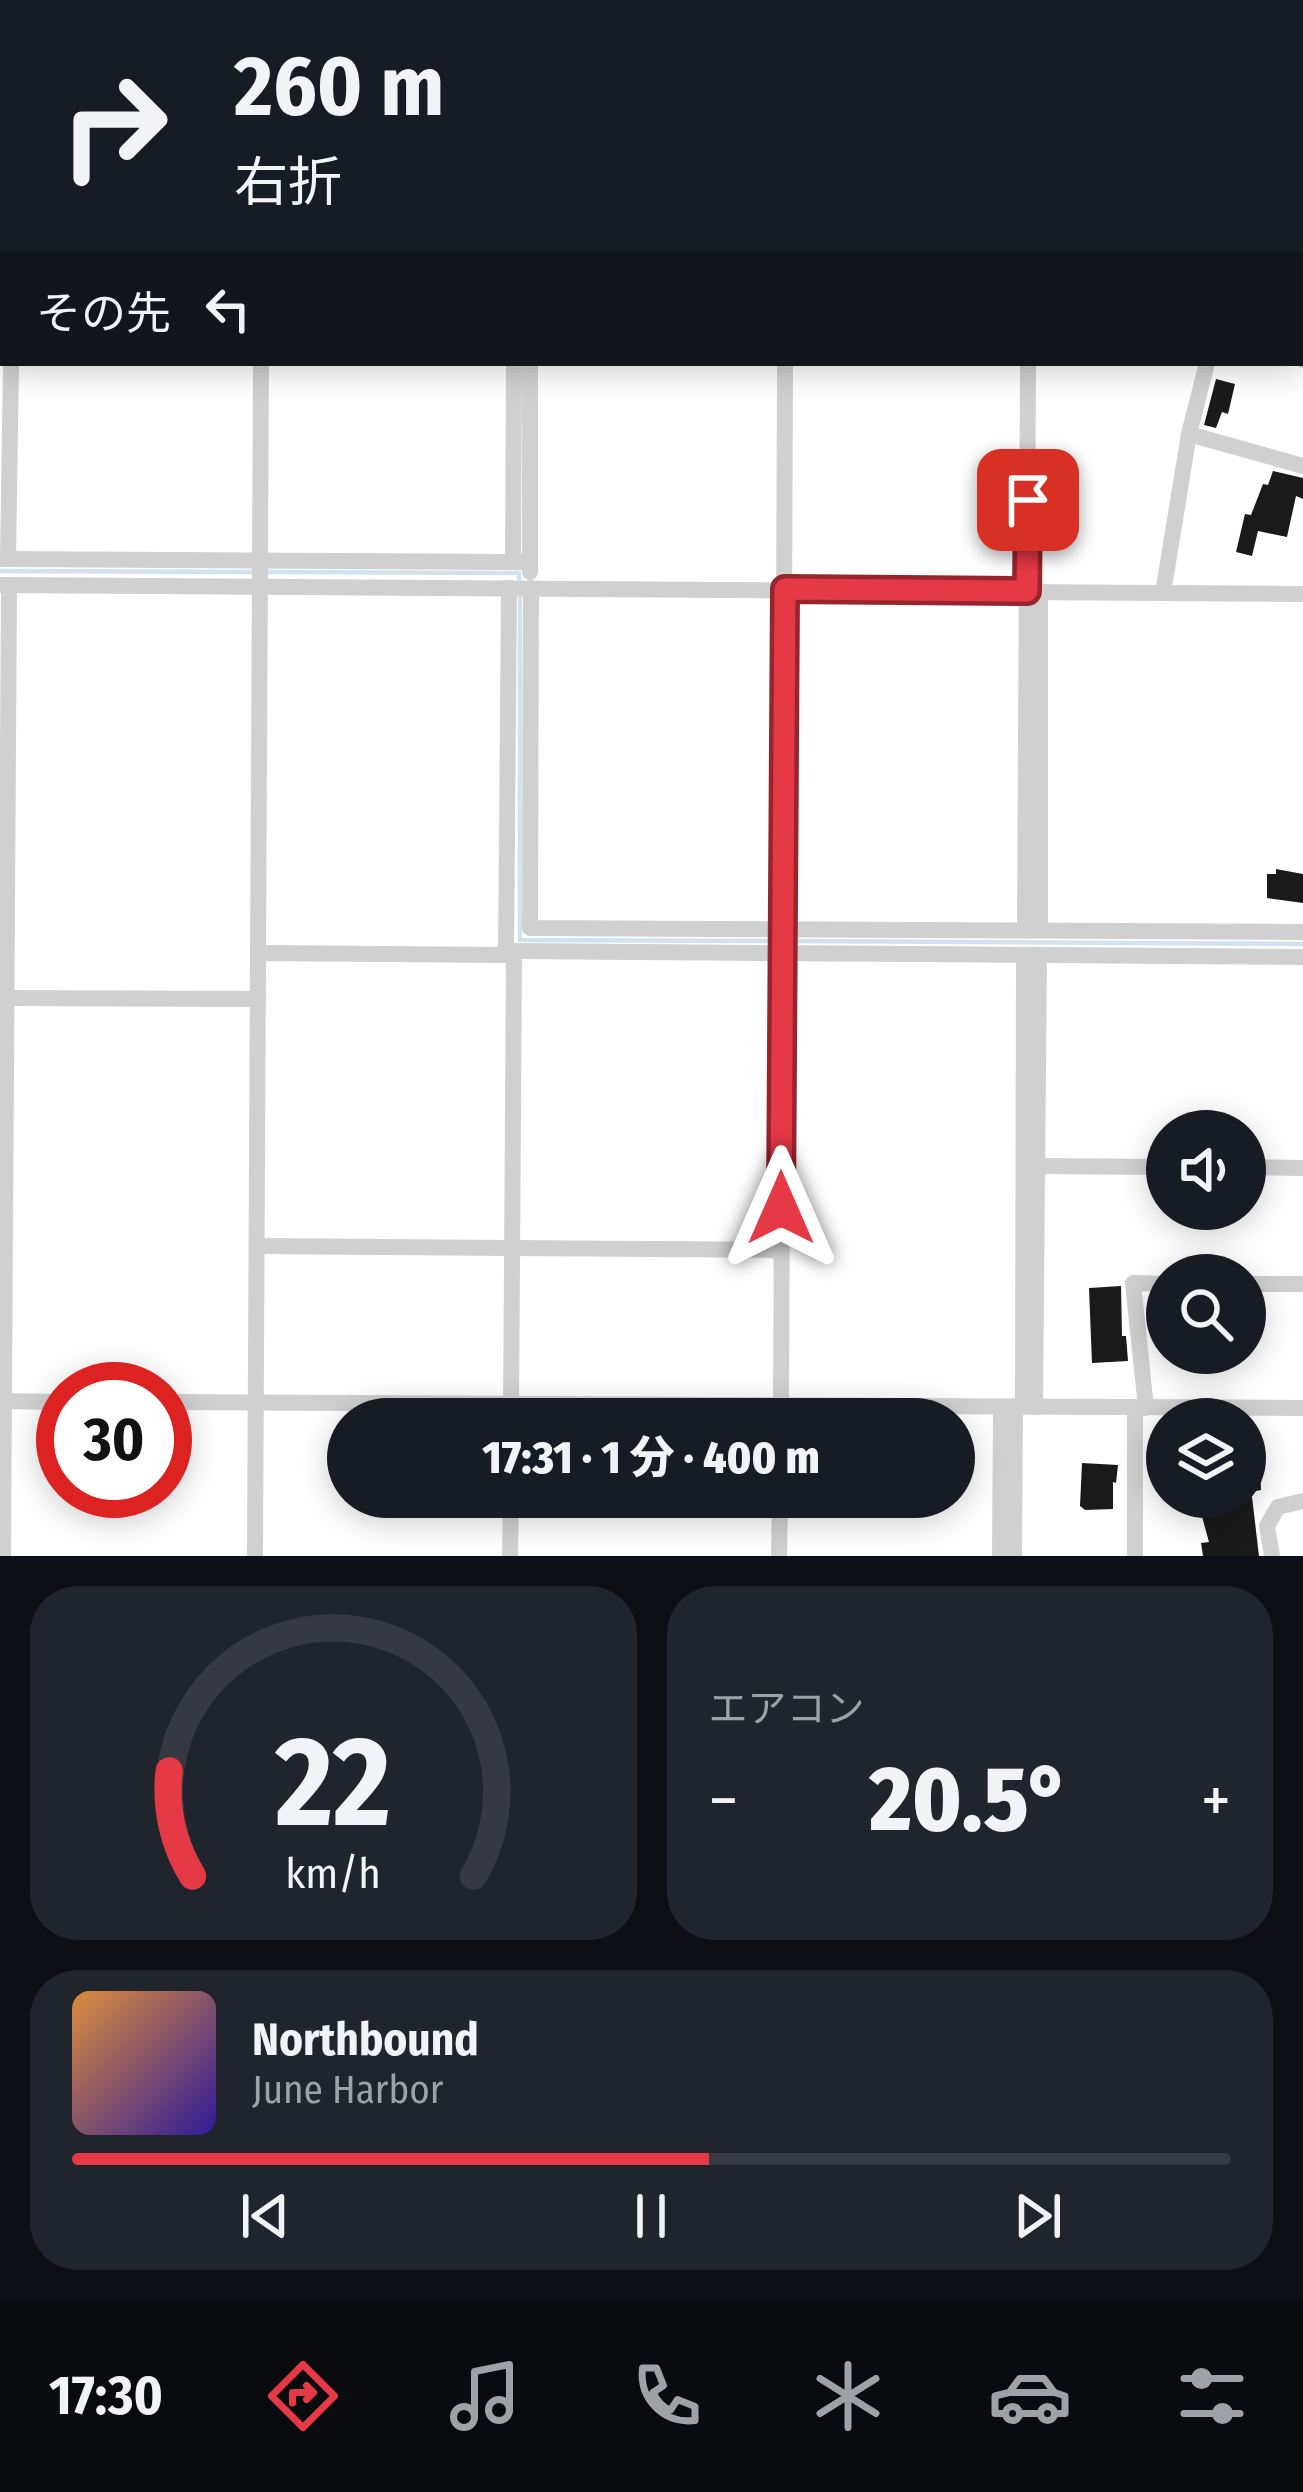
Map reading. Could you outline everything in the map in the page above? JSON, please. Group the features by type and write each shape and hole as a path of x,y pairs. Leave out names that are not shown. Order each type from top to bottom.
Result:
{"street":[{"path":"11,366 4,559 509,588 1303,594"},
{"path":"255,1556 261,366"},
{"path":"514,366 522,562 530,588 530,928 1303,932"},
{"path":"522,562 530,366"},
{"path":"781,1398 785,366"},
{"path":"1028,366 1034,591 1033,930"},
{"path":"1162,592 1189,434 1206,366"},
{"path":"1189,434 1303,466"},
{"path":"3,1556 5,585 522,562"},
{"path":"509,588 517,1398"},
{"path":"258,953 1303,957"},
{"path":"1000,1556 1018,1407 1037,1166 1031,956"},
{"path":"1014,1556 1031,956"},
{"path":"3,998 258,999"},
{"path":"1037,1166 1146,1167"},
{"path":"1266,1167 1303,1168"},
{"path":"256,1246 781,1250"},
{"path":"1135,1556 1140,1408 1133,1283 1146,1283"},
{"path":"1266,1284 1303,1284"},
{"path":"2,1402 36,1402"},
{"path":"192,1402 327,1405"},
{"path":"975,1408 1303,1408"},
{"path":"1272,1556 1267,1526 1278,1507 1303,1501"},
{"path":"510,1556 511,1518"},
{"path":"521,1556 522,1518"},
{"path":"779,1556 780,1518"}],"building":[{"path":"1216,379 1235,384 1228,414 1222,412 1216,428 1204,425"},
{"path":"1273,471 1303,478 1303,499 1296,496 1287,537 1258,531 1252,556 1236,552 1245,514 1251,515"},
{"path":"1276,869 1303,874 1303,903 1267,898 1267,874 1276,874"},
{"path":"1121,1286 1122,1336 1126,1336 1128,1361 1092,1363 1089,1288"},
{"path":"1082,1463 1118,1465 1113,1509 1080,1506"},
{"path":"1202,1518 1254,1518 1259,1556 1203,1556 1201,1543 1209,1542"}],"waterway":[{"path":"0,571 252,572"},
{"path":"264,572 519,573 519,579"},
{"path":"520,594 520,940 776,941"},
{"path":"789,941 1303,944"}],"route":[{"path":"781,1208 785,589 1027,591 1028,500"}]}
